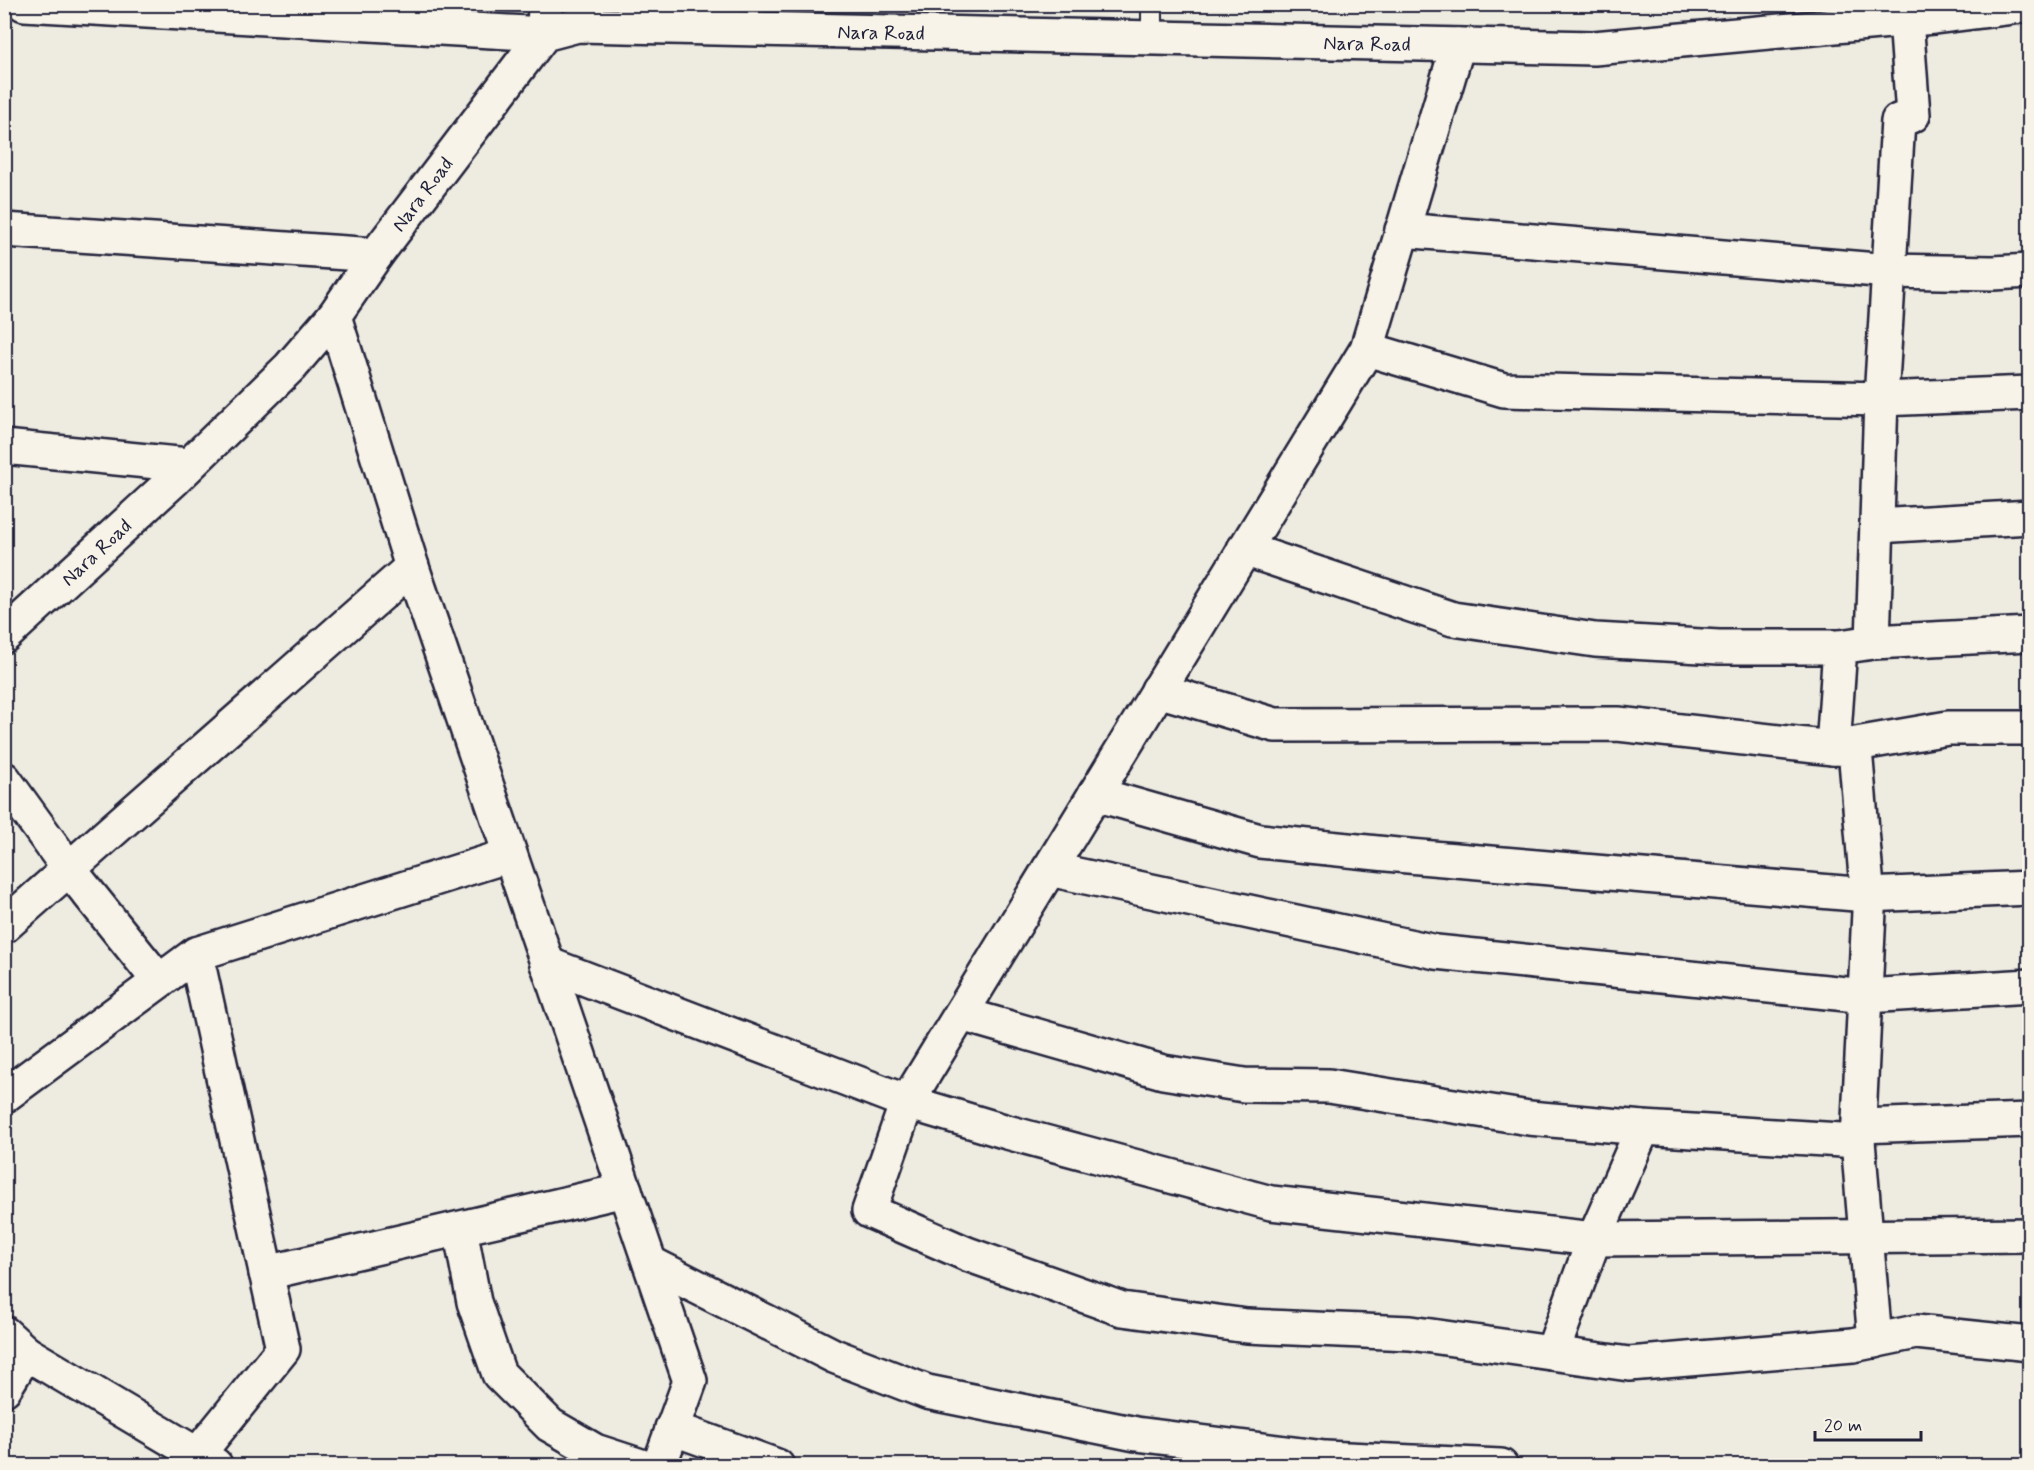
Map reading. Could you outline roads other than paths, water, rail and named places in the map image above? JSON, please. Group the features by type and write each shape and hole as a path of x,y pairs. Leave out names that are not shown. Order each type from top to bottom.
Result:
{"street":[{"path":"24,4 545,19"},
{"name":"Nara Road","path":"4,636 290,367 334,316 545,19 579,25 1594,48 2030,5"},
{"path":"1873,642 1881,399 1898,121 1913,114 1923,14"},
{"path":"1458,45 1367,349 908,1102 868,1211 967,1254 1122,1309 1247,1326 1410,1333 1629,1364 1875,1341 1916,1332 2030,1344"},
{"path":"4,230 376,255"},
{"path":"1402,230 1889,271 1994,273 2030,271"},
{"path":"334,316 412,567 690,1380 659,1466"},
{"path":"1367,349 1504,390 1881,399 2030,393"},
{"path":"4,447 188,465"},
{"path":"1877,526 2030,517"},
{"path":"1244,549 1453,619 1595,640 1719,647 1840,647 1873,642 2030,634"},
{"path":"4,926 412,567"},
{"path":"1833,748 1840,647"},
{"path":"1158,690 1275,725 1618,724 1833,748 1855,748 1867,895 1866,996 1858,1134 1875,1341"},
{"path":"1833,748 1948,728 2030,728"},
{"path":"4,779 69,869 159,981"},
{"path":"1095,794 1260,841 1652,878 1867,895 2030,888"},
{"path":"4,1096 196,954 510,855"},
{"path":"1050,869 1436,952 1866,996 2030,986"},
{"path":"4,1389 15,1343 207,1460 283,1349 196,954"},
{"path":"547,964 908,1102 1007,1132 1271,1203 1594,1239 2030,1235"},
{"path":"961,1014 1163,1072 1244,1085 1329,1086 1529,1118 1643,1128 1858,1134 2030,1120"},
{"path":"1552,1353 1594,1239 1643,1128"},
{"path":"266,1273 625,1190"},
{"path":"460,1229 474,1302 499,1374 550,1425 595,1452 641,1466"},
{"path":"650,1263 834,1356 927,1392 1136,1434 1325,1458 1501,1466"},
{"path":"672,1428 777,1466"}],"lane":[{"path":"1152,4 1152,38"}]}
